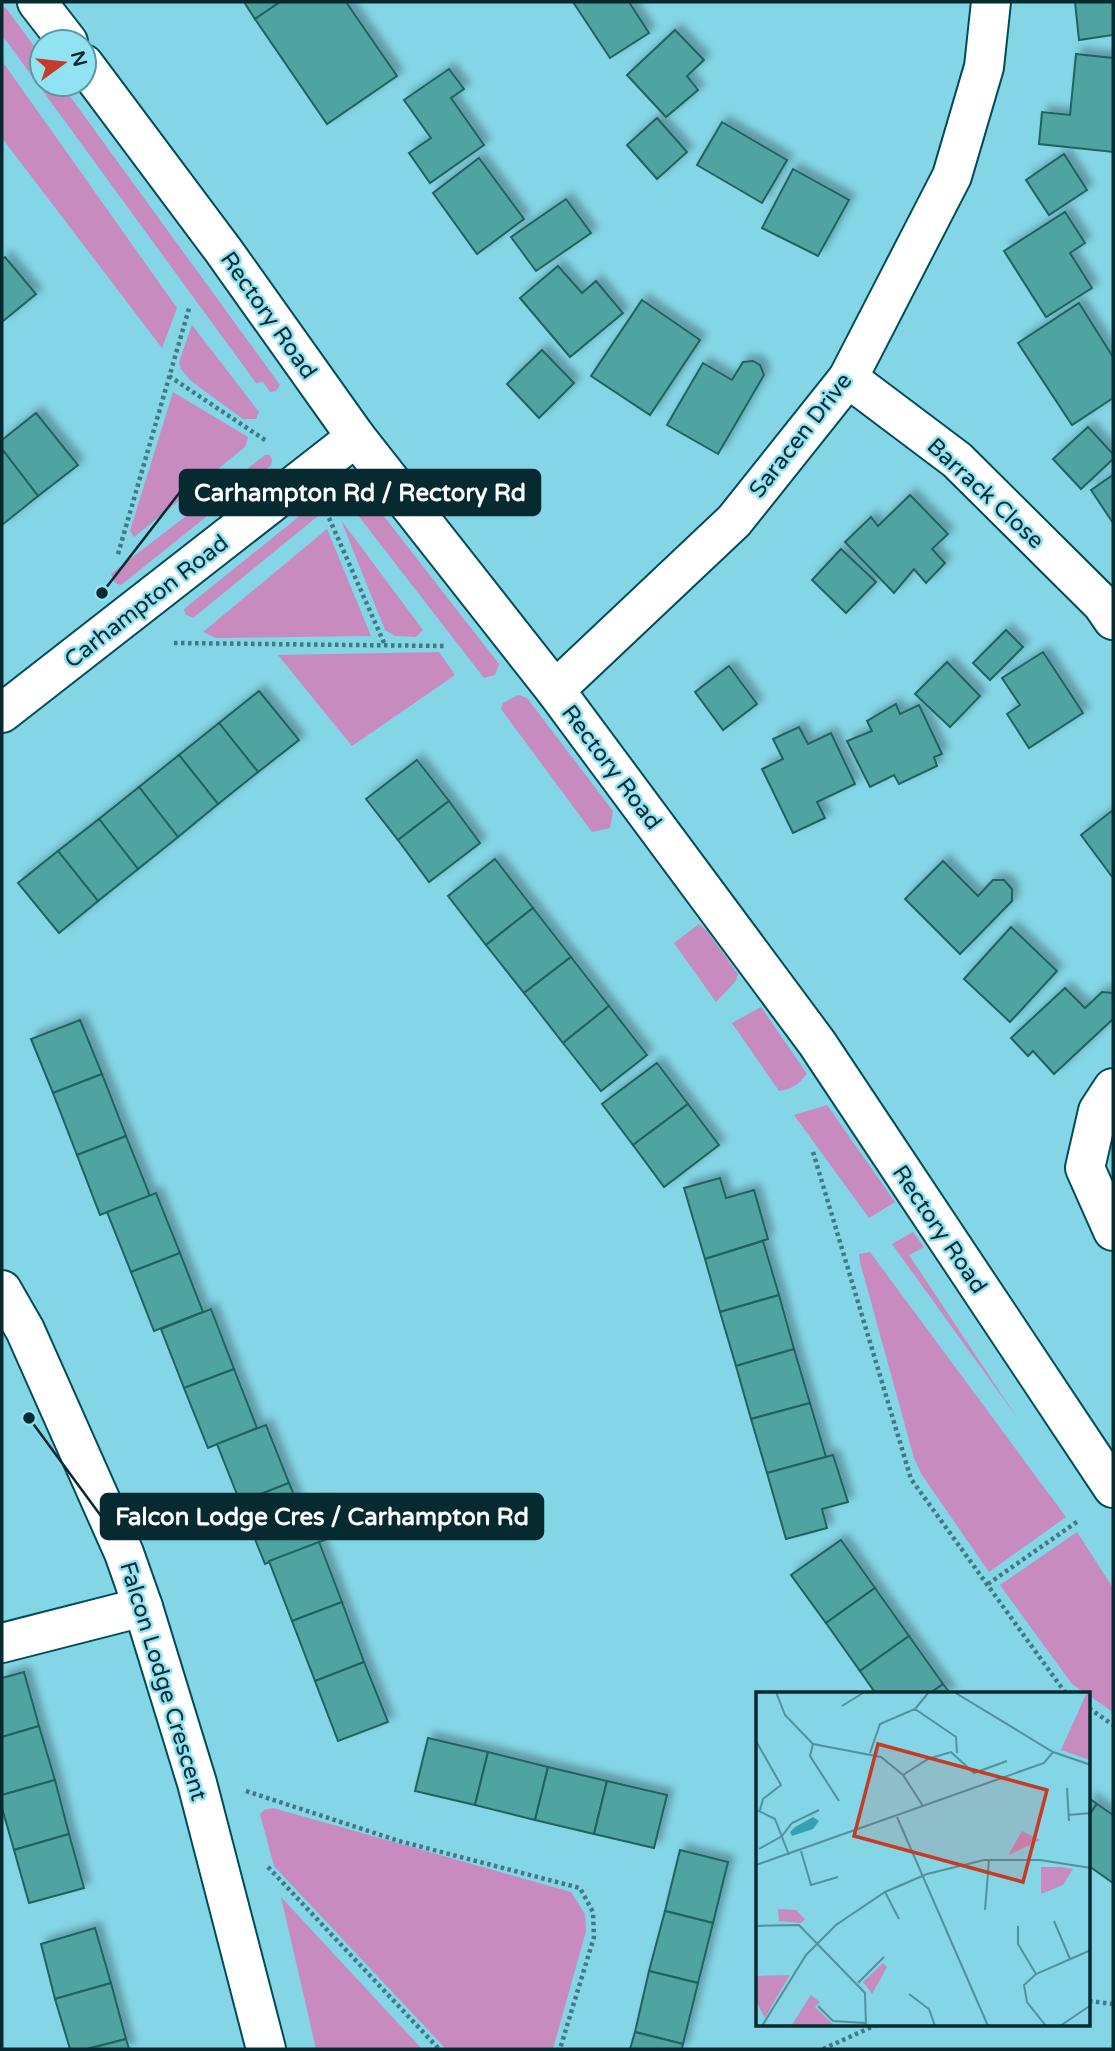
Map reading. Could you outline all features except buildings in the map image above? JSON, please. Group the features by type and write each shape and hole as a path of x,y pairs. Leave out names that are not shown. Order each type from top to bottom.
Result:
{"street":[{"path":"37,2 57,28"},
{"name":"Saracen Drive","path":"555,690 734,520 848,378 952,176 984,67 991,2"},
{"name":"Rectory Road","path":"98,83 215,239 356,437 555,690 817,1043 1113,1489"},
{"name":"Barrack Close","path":"848,378 957,460 1102,604 1113,620"},
{"name":"Carhampton Road","path":"2,713 356,437"},
{"path":"1113,1088 1098,1111 1085,1168 1113,1231"},
{"name":"Falcon Lodge Crescent","path":"2,1290 25,1330 124,1553 143,1607 197,1783 265,2049"},
{"path":"2,1643 143,1607"}],"path":[{"path":"118,554 190,305"},
{"path":"169,376 268,442"},
{"path":"329,518 385,646"},
{"path":"174,643 445,646"},
{"path":"813,1152 911,1479 1066,1692"},
{"path":"988,1584 1078,1521"},
{"path":"1090,1709 1113,1724"},
{"path":"197,1783 255,1792 399,1841 580,1888 593,1912 594,1937 560,2049"},
{"path":"268,1866 439,2049"},
{"path":"1090,2001 1113,2004"},
{"path":"823,2049 874,2026"}],"shaded area":[{"path":"2,6 28,38 28,71 2,35"},
{"path":"2,61 177,308 162,348 2,138"},
{"path":"48,98 71,98 280,385 276,391 270,392 263,382 256,383"},
{"path":"192,325 259,412 256,419 243,419 191,381 181,369 179,362"},
{"path":"173,392 248,437 245,447 134,537 130,531"},
{"path":"265,455 270,455 271,465 121,585 115,583 111,574"},
{"path":"360,500 372,501 499,664 495,675 484,678 357,514"},
{"path":"312,506 318,516 193,618 185,614 184,609"},
{"path":"341,520 423,630 416,637 395,636 385,630"},
{"path":"327,529 371,636 216,638 203,632"},
{"path":"439,652 455,675 352,746 278,655"},
{"path":"518,695 527,698 613,811 610,828 592,832 501,709 503,703"},
{"path":"699,924 738,974 735,982 716,1002 674,943"},
{"path":"761,1007 807,1074 788,1089 779,1091 732,1023"},
{"path":"827,1105 895,1202 869,1218 794,1115"},
{"path":"913,1232 924,1247 909,1255 1018,1419 892,1244"},
{"path":"870,1252 1066,1517 989,1572 922,1475 914,1458 860,1262 859,1254"},
{"path":"1077,1532 1113,1588 1113,1712 1090,1696 1090,1692 1084,1692 1072,1684 1000,1585"},
{"path":"273,1808 571,1892 585,1914 586,1931 553,2049 446,2049 274,1866 260,1814"},
{"path":"281,1897 422,2049 316,2049"}],"place":[{"name":"Carhampton Rd / Rectory Rd","path":"102,593"},
{"name":"Falcon Lodge Cres / Carhampton Rd","path":"29,1418"}]}
